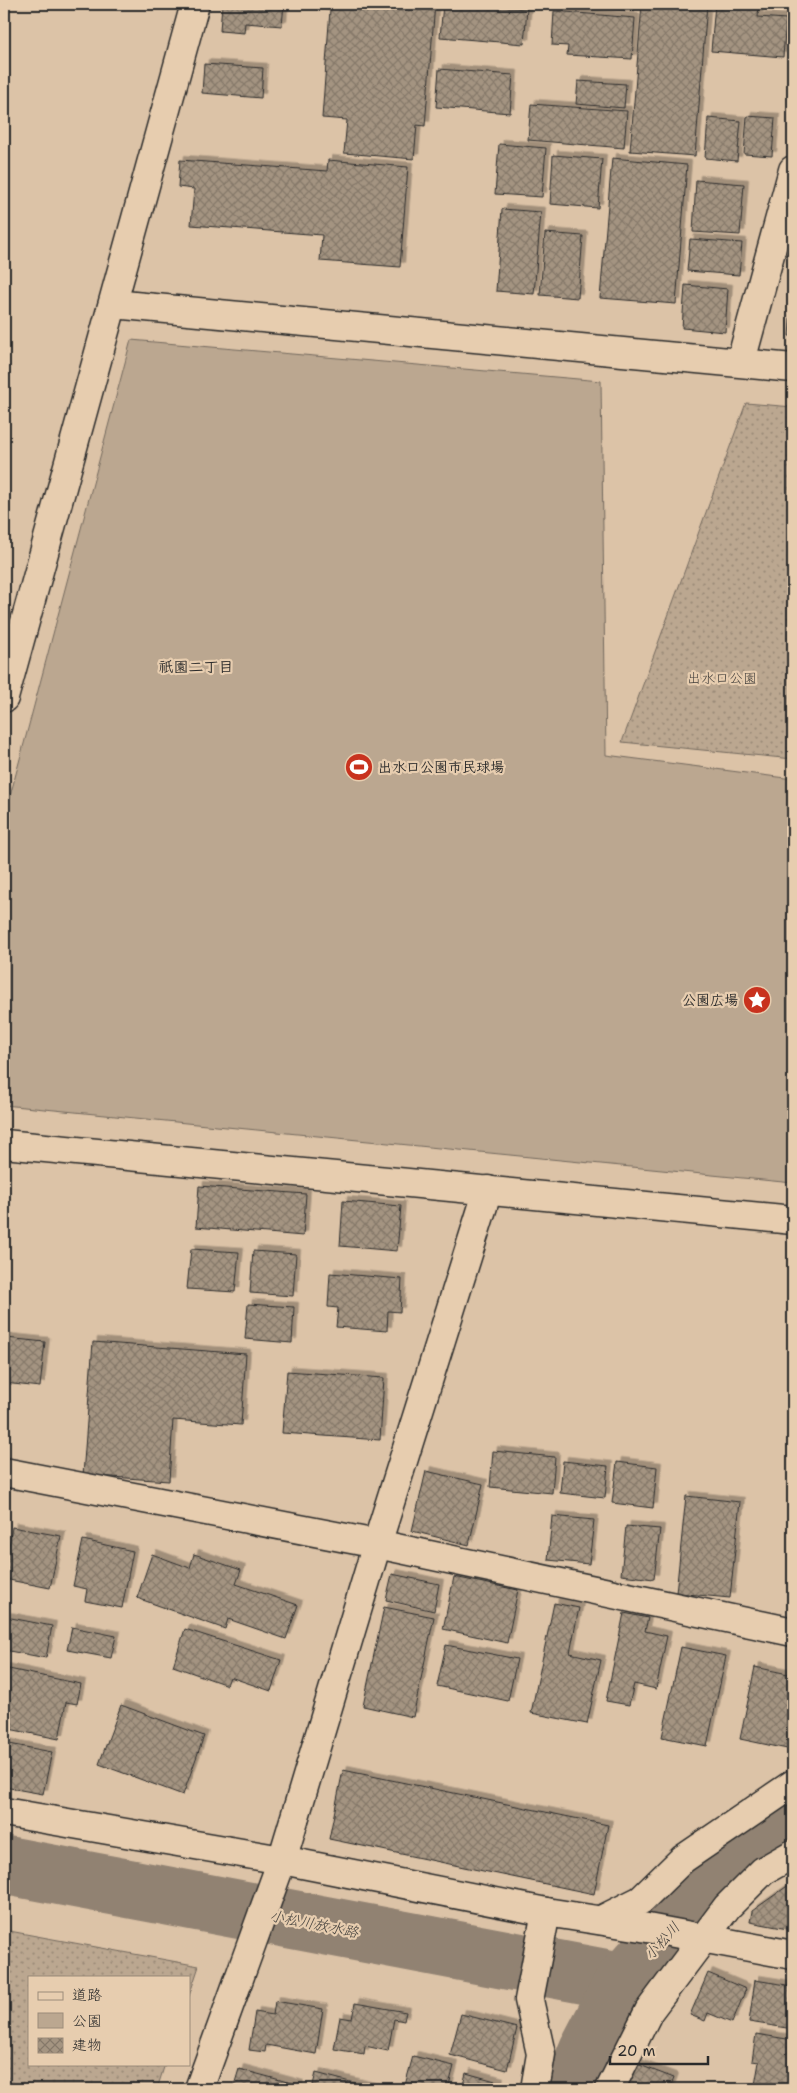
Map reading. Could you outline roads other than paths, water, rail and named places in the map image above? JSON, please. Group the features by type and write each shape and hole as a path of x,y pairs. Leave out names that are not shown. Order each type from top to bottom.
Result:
{"street":[{"path":"4,698 114,304 195,4"},
{"path":"741,362 793,170"},
{"path":"114,304 793,368"},
{"path":"4,1144 793,1220"},
{"path":"198,2089 282,1860 377,1544 488,1190"},
{"path":"4,1472 377,1544 793,1632"},
{"path":"601,1920 641,1900 683,1859 793,1784"},
{"path":"4,1812 282,1860 546,1912 642,1927 793,1955"},
{"path":"610,2089 649,2011 698,1938 763,1871 793,1854"},
{"path":"535,2089 541,2054 529,2000 546,1912"}],"waterway":[{"name":"小松川","path":"572,2089 588,2051 624,1982 698,1901 793,1826"},
{"name":"小松川放水路","path":"4,1865 624,1982"}],"place":[{"name":"出水口公園市民球場","path":"359,767"},
{"name":"公園広場","path":"757,1000"}],"district":[{"name":"祇園二丁目","path":"196,667"}],"park label":[{"name":"出水口公園","path":"722,678"}]}
